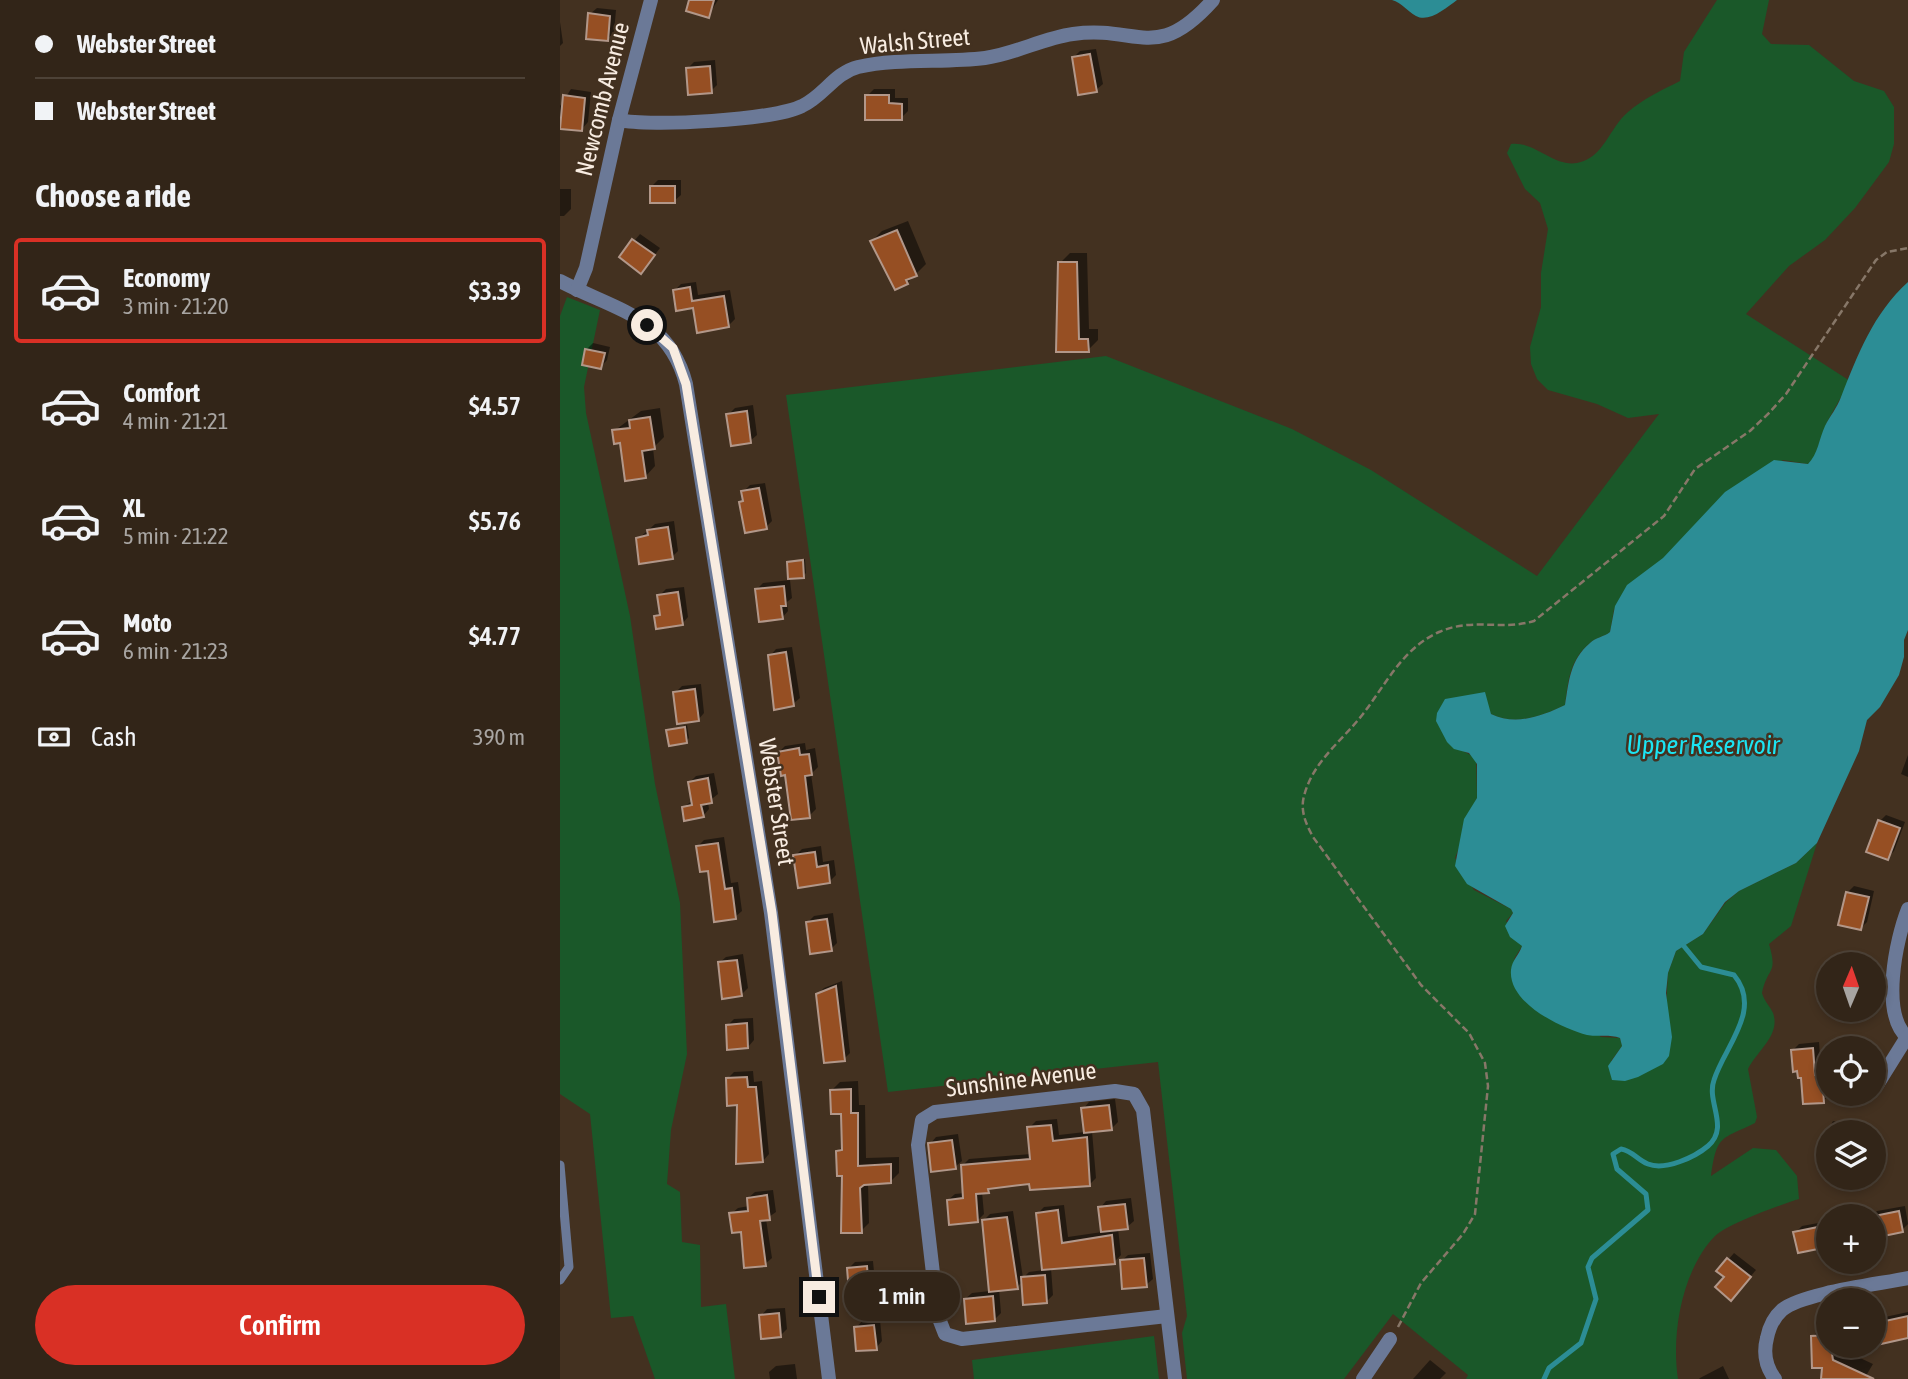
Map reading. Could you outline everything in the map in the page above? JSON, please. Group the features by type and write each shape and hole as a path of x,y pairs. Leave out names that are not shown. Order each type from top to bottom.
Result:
{"street":[{"name":"Newcomb Avenue","path":"578,290 586,268 619,120 651,0"},
{"name":"Walsh Street","path":"619,120 664,124 788,111 811,101 838,76 859,67 981,58 1077,34 1142,38 1170,35 1193,22 1213,0"},
{"name":"Webster Street","path":"560,281 639,320 664,338 679,359 686,384 772,913 830,1379"},
{"path":"1886,1071 1907,1038 1896,1024 1893,1003 1898,945 1908,909"},
{"name":"Sunshine Avenue","path":"1167,1316 969,1339 955,1339 945,1334 938,1316 918,1145 922,1120 930,1114 963,1109 1115,1091 1134,1094 1143,1110 1175,1379"},
{"path":"1775,1379 1767,1363 1765,1346 1771,1326 1782,1310 1806,1300 1908,1278"},
{"path":"1363,1379 1390,1339"}],"lane":[{"path":"560,1165 569,1267 560,1280"}],"path":[{"path":"1390,1339 1421,1283 1463,1234 1475,1214 1488,1086 1485,1063 1469,1033 1421,985 1313,837 1303,813 1303,803 1314,770 1362,715 1404,657 1423,641 1467,624 1515,625 1534,621 1664,516 1695,469 1750,431 1779,403 1876,260 1887,252 1908,248"}],"green space":[{"path":"1717,0 1769,0 1762,34 1771,44 1809,45 1854,81 1884,91 1894,107 1894,144 1889,162 1855,208 1825,240 1789,266 1746,314 1850,381 1827,422 1814,458 1808,464 1783,460 1614,609 1610,632 1583,649 1574,663 1565,705 1538,716 1510,719 1491,714 1487,704 1463,751 1476,758 1477,798 1462,828 1462,840 1455,858 1474,890 1511,909 1513,913 1506,921 1522,946 1514,959 1601,1037 1620,1038 1622,1046 1611,1061 1641,1075 1646,1072 1666,1010 1668,973 1676,951 1703,934 1726,902 1739,891 1796,863 1817,843 1791,926 1769,944 1773,961 1762,993 1773,1013 1774,1028 1748,1069 1757,1117 1755,1123 1722,1140 1716,1152 1711,1176 1753,1148 1776,1150 1797,1176 1799,1199 1731,1226 1715,1236 1704,1250 1694,1266 1682,1303 1676,1342 1678,1379 1466,1379 1468,1375 1393,1314 1344,1379 1187,1379 1182,1333 1187,1316 1158,1062 888,1092 786,395 1106,356 1292,429 1371,470 1537,576 1659,414 1628,418 1597,404 1548,390 1537,379 1531,364 1530,347 1541,307 1541,273 1548,229 1540,203 1525,189 1507,153 1511,144 1520,144 1568,163 1577,163 1594,155 1628,112 1680,81 1684,52"},
{"path":"567,297 600,310 584,387 586,413 630,616 655,784 680,903 687,1054 671,1130 667,1184 680,1192 682,1242 700,1245 701,1307 726,1304 735,1379 655,1379 633,1316 611,1318 590,1114 560,1094 560,316"},
{"path":"1154,1336 1159,1379 974,1379 972,1360"}],"water":[{"path":"1392,0 1457,0 1437,14 1421,18"},
{"name":"Upper Reservoir","path":"1908,282 1908,630 1899,675 1880,707 1867,720 1859,751 1817,843 1796,863 1739,891 1725,902 1703,934 1676,951 1668,973 1666,993 1672,1037 1669,1056 1663,1064 1638,1077 1625,1081 1612,1080 1608,1066 1622,1046 1620,1038 1576,1032 1551,1020 1527,1003 1512,982 1512,966 1522,946 1510,937 1505,926 1513,913 1511,909 1467,884 1455,866 1464,819 1477,798 1477,764 1469,753 1454,749 1447,742 1436,721 1437,713 1445,699 1485,692 1491,714 1500,718 1529,718 1565,705 1569,679 1578,656 1595,639 1610,632 1615,606 1627,585 1663,558 1725,492 1774,460 1808,464 1868,335 1885,307"}],"building":[{"path":"689,0 714,0 709,18 686,11"},
{"path":"588,13 610,16 608,41 586,39"},
{"path":"1090,54 1097,92 1078,95 1072,57"},
{"path":"710,66 712,93 688,95 686,68"},
{"path":"563,95 585,98 582,131 560,129"},
{"path":"865,95 889,95 889,103 902,104 902,120 865,120"},
{"path":"650,186 675,186 675,203 650,203"},
{"path":"897,230 917,276 906,280 908,284 895,290 870,241"},
{"path":"632,239 655,255 641,274 619,257"},
{"path":"1058,262 1077,262 1079,339 1088,339 1089,352 1056,352"},
{"path":"690,287 692,301 724,296 729,327 697,333 693,308 676,311 673,290"},
{"path":"585,349 605,353 601,369 582,365"},
{"path":"747,411 751,443 731,446 726,414"},
{"path":"650,417 655,449 642,451 646,478 625,481 620,443 614,444 612,430 630,428 629,420"},
{"path":"759,488 767,529 745,533 739,502 743,501 741,491"},
{"path":"668,527 673,559 639,564 636,538 648,535 647,530"},
{"path":"803,560 804,578 788,579 787,562"},
{"path":"784,586 786,606 781,606 783,619 759,622 755,589"},
{"path":"678,592 683,625 656,629 654,616 660,615 657,595"},
{"path":"786,652 794,706 774,710 768,655"},
{"path":"695,689 699,721 677,724 673,692"},
{"path":"685,727 687,743 669,746 666,730"},
{"path":"799,748 800,755 809,754 812,775 805,776 810,818 791,820 785,775 781,776 777,752"},
{"path":"708,778 712,803 701,805 704,817 684,821 682,807 692,805 688,782"},
{"path":"1878,820 1900,828 1888,860 1866,852"},
{"path":"718,843 725,889 732,888 736,919 714,922 708,871 700,872 696,846"},
{"path":"815,852 817,867 828,865 830,883 798,888 793,855"},
{"path":"1846,892 1869,897 1861,930 1838,925"},
{"path":"827,919 832,951 810,954 806,922"},
{"path":"737,960 742,996 722,999 718,962"},
{"path":"836,986 845,1061 824,1063 816,994"},
{"path":"747,1023 748,1048 727,1050 726,1025"},
{"path":"1813,1048 1816,1103 1803,1104 1801,1078 1798,1078 1797,1071 1793,1072 1791,1050"},
{"path":"747,1077 748,1087 756,1087 763,1162 736,1164 737,1105 727,1106 726,1078"},
{"path":"851,1089 851,1113 858,1113 858,1166 891,1164 891,1183 864,1185 860,1188 862,1233 841,1233 842,1176 837,1176 836,1151 842,1150 841,1114 831,1114 830,1090"},
{"path":"1109,1105 1112,1130 1084,1133 1081,1108"},
{"path":"1051,1125 1053,1141 1087,1137 1090,1186 1030,1190 1029,1184 988,1189 989,1193 976,1194 978,1222 949,1225 947,1200 963,1198 961,1165 1030,1159 1027,1127"},
{"path":"952,1140 956,1169 931,1172 928,1143"},
{"path":"767,1195 770,1220 760,1221 766,1266 744,1268 741,1232 732,1233 729,1213 748,1211 747,1198"},
{"path":"1125,1204 1128,1229 1101,1232 1098,1207"},
{"path":"1058,1210 1062,1243 1112,1235 1115,1264 1042,1270 1036,1213"},
{"path":"1899,1211 1903,1232 1886,1236 1886,1214"},
{"path":"1007,1217 1018,1289 989,1292 982,1220"},
{"path":"1816,1227 1816,1249 1798,1253 1793,1232"},
{"path":"1144,1258 1147,1287 1122,1289 1120,1260"},
{"path":"1727,1258 1751,1277 1731,1301 1715,1287 1724,1277 1716,1271"},
{"path":"867,1266 869,1292 849,1293 847,1268"},
{"path":"1045,1275 1047,1303 1023,1305 1021,1277"},
{"path":"993,1296 995,1321 966,1324 964,1299"},
{"path":"779,1313 781,1337 761,1339 759,1315"},
{"path":"1908,1316 1908,1338 1886,1343 1886,1321"},
{"path":"874,1325 877,1350 856,1351 854,1327"},
{"path":"1811,1336 1816,1336 1816,1358 1833,1358 1874,1379 1821,1379 1822,1368 1812,1368"}],"waterway":[{"path":"1544,1379 1549,1368 1581,1343 1596,1299 1588,1267 1592,1258 1648,1210 1646,1194 1617,1169 1613,1154 1621,1149 1648,1164 1663,1166 1702,1150 1714,1139 1717,1131 1712,1088 1719,1067 1739,1028 1745,1002 1742,988 1734,975 1701,967 1683,945"}],"route":[{"path":"647,325 657,331 673,348 686,384 772,913 819,1297"}]}
